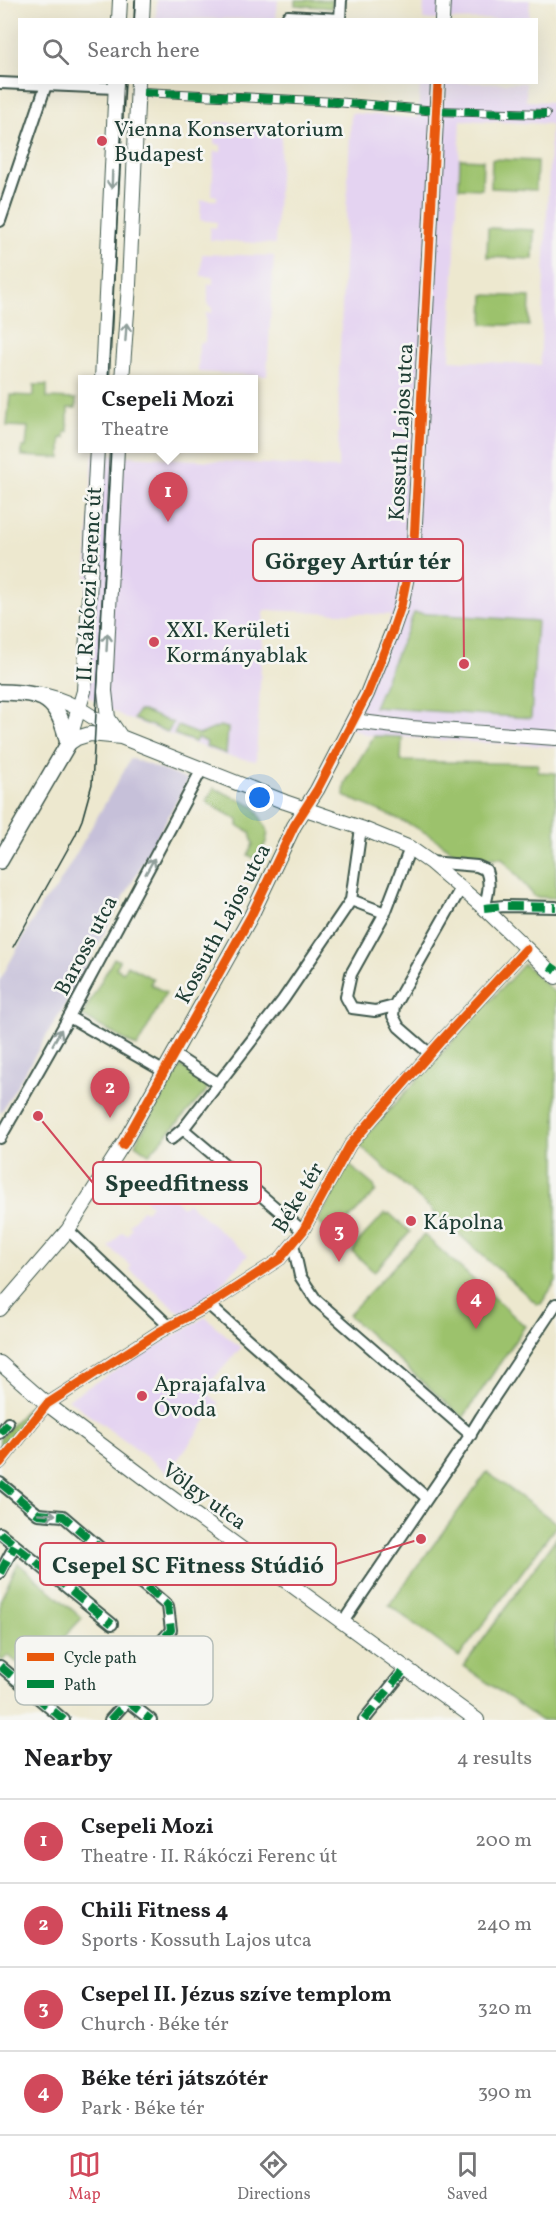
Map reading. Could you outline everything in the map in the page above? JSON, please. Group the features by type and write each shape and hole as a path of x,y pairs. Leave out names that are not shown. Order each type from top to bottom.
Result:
{"main road":[{"path":"0,692 36,694 47,700 62,722 68,744"},
{"name":"II. Rákóczi Ferenc út","path":"0,861 68,744"}],"street":[{"path":"119,18 120,0"},
{"path":"142,0 142,18"},
{"path":"340,18 341,0"},
{"path":"442,18 443,0"},
{"path":"288,16 323,18"},
{"path":"0,83 46,86 116,85 102,375"},
{"name":"Kossuth Lajos utca","path":"0,1309 68,1230 125,1142 251,916 294,826 317,790 367,694 392,632 410,570 414,542 438,84"},
{"path":"0,220 46,86"},
{"path":"122,375 141,87 437,111 546,114"},
{"name":"II. Rákóczi Ferenc út","path":"68,744 85,712 84,691 97,453"},
{"name":"II. Rákóczi Ferenc út","path":"85,712 105,700 117,453"},
{"path":"58,698 74,692 85,674"},
{"path":"36,694 58,698 85,712 121,737 410,848 461,888 526,949 554,971"},
{"path":"105,700 108,718 121,737"},
{"path":"353,720 411,728 556,738"},
{"path":"68,744 83,735 90,734 121,737"},
{"name":"Baross utca","path":"0,1138 69,1017 202,769"},
{"path":"171,1139 183,1129 283,1000 351,900 361,828"},
{"path":"394,1006 375,1011 359,1010 352,1008 346,1000 351,974 385,913 410,848"},
{"path":"430,862 477,866 486,870 489,878 489,893 484,908"},
{"path":"430,1054 399,1028 393,1016 394,1006 461,888"},
{"path":"351,900 385,913"},
{"path":"484,908 556,907"},
{"name":"Béke tér","path":"0,1463 47,1404 169,1326 209,1305 271,1266 303,1231 350,1145 526,949"},
{"path":"69,1017 163,1071"},
{"path":"173,1054 219,1084"},
{"path":"183,1129 303,1231"},
{"path":"68,1230 169,1326"},
{"name":"Béke tér","path":"293,1244 300,1276 316,1300 471,1435"},
{"path":"343,1622 471,1435 556,1304"},
{"path":"209,1305 427,1497"},
{"name":"Völgy utca","path":"0,1363 47,1404 165,1493 477,1720"},
{"path":"0,1433 8,1423"},
{"path":"0,1483 38,1514 63,1516 168,1606 171,1630 166,1636"},
{"path":"0,1533 112,1624"},
{"path":"0,1573 15,1545"},
{"path":"0,1666 15,1678"},
{"path":"364,1720 406,1668"},
{"path":"47,1705 64,1720"},
{"path":"110,1720 123,1705"},
{"path":"132,1705 151,1720"},
{"path":"44,1720 53,1710"}],"shaded area":[{"path":"157,0 278,0 276,18 156,18"},
{"path":"424,0 530,0 529,18 423,18"},
{"path":"420,84 526,84 526,101 556,102 556,747 367,735 339,723 385,640 391,615 264,610 256,761 226,756 126,718 80,692 93,454 338,468 339,369 351,113 418,118","holes":["461,120 551,124 540,365 450,360"]},
{"path":"215,122 282,126 275,244 210,240 210,227 216,228 217,222 200,220 201,200 217,200 217,196 212,195 214,151 221,152 221,145 214,144"},
{"path":"202,254 274,256 267,376 198,372 199,343 205,342 206,313 212,313 212,307 208,306 208,284 213,284 213,277 201,276"},
{"path":"131,758 188,780 65,1005 0,1114 0,980 42,904 56,889"},
{"path":"156,1183 183,1207 187,1202 248,1255 205,1302 181,1314 129,1269 131,1266 109,1247 122,1232 127,1235 132,1228 129,1225 143,1209 146,1211 151,1205 143,1197"},
{"name":"Aprajafalva Óvoda","path":"205,1317 241,1348 207,1386 208,1393 219,1403 168,1473 68,1399"}],"green space":[{"path":"295,0 332,0 332,8 295,5"},
{"path":"460,159 483,160 482,189 459,188"},
{"path":"492,159 537,161 536,190 491,188"},
{"path":"488,228 534,230 533,259 487,257"},
{"path":"484,295 530,297 529,326 483,324"},
{"path":"34,385 47,385 47,398 76,399 76,408 68,408 68,432 65,432 65,438 61,438 61,458 22,456 22,447 26,447 28,427 7,426 10,395 34,396"},
{"path":"414,613 537,621 531,718 374,707"},
{"path":"138,711 173,723 168,732 134,719"},
{"path":"178,726 199,735 220,726 228,728 226,754 206,746 207,742 197,738 195,742 174,734"},
{"path":"374,736 402,737 401,761 538,764 538,772 556,773 556,898 535,897 502,858 458,857 446,846 419,829 344,796 345,783"},
{"path":"214,788 255,807 268,832 257,860 248,855 253,844 250,832 238,826 238,820 206,802"},
{"path":"114,958 120,961 116,968 123,972 127,965 153,979 150,984 166,993 137,1047 82,1016"},
{"path":"524,964 556,994 556,1281 541,1304 537,1304 358,1144"},
{"path":"181,1066 205,1081 207,1089 149,1154 135,1144"},
{"path":"348,1164 374,1186 376,1191 333,1236 318,1222"},
{"path":"385,1213 387,1215 389,1213 410,1232 374,1272 353,1252 358,1242"},
{"path":"424,1235 525,1326 463,1418 348,1315"},
{"path":"29,1406 36,1411 0,1454 0,1439"},
{"path":"487,1472 556,1523 556,1526 459,1657 389,1605"},
{"path":"556,1538 556,1718 540,1720 464,1666"},
{"path":"18,1563 82,1618 65,1636 15,1636 15,1661 8,1655 2,1661 0,1659 0,1601"}],"tram line":[{"path":"134,18 135,0"},
{"path":"108,375 125,84"},
{"path":"13,947 75,836 92,784 111,453"}],"marked path":[{"path":"143,92 336,102 437,111 546,114"},
{"path":"484,908 556,907"},
{"path":"551,972 556,965"},
{"path":"0,1433 8,1423"},
{"path":"0,1483 38,1514 63,1516 168,1606 171,1630 166,1636"},
{"path":"0,1533 112,1624"},
{"path":"0,1573 15,1545"},
{"path":"0,1666 15,1679"},
{"path":"364,1720 406,1668"},
{"path":"46,1705 64,1720"},
{"path":"110,1720 123,1705"},
{"path":"132,1705 151,1720"}],"cycle path":[{"path":"123,1145 251,916 294,826 317,790 367,694 401,606 414,542 438,84"},
{"path":"0,1463 47,1404 159,1332 209,1305 280,1259 303,1231 350,1145 440,1042 526,949"}],"place":[{"name":"Vienna Konservatorium Budapest","path":"102,141"},
{"name":"Csepeli Mozi","path":"168,522"},
{"name":"XXI. Kerületi Kormányablak","path":"154,642"},
{"name":"Görgey Artúr tér","path":"464,664"},
{"name":"Speedfitness","path":"38,1116"},
{"name":"Chili Fitness 4","path":"110,1118"},
{"name":"Kápolna","path":"411,1221"},
{"name":"Csepel II. Jézus szíve templom","path":"339,1262"},
{"name":"Béke téri játszótér","path":"476,1329"},
{"name":"Aprajafalva Óvoda","path":"142,1396"},
{"name":"Csepel SC Fitness Stúdió","path":"421,1539"}]}
